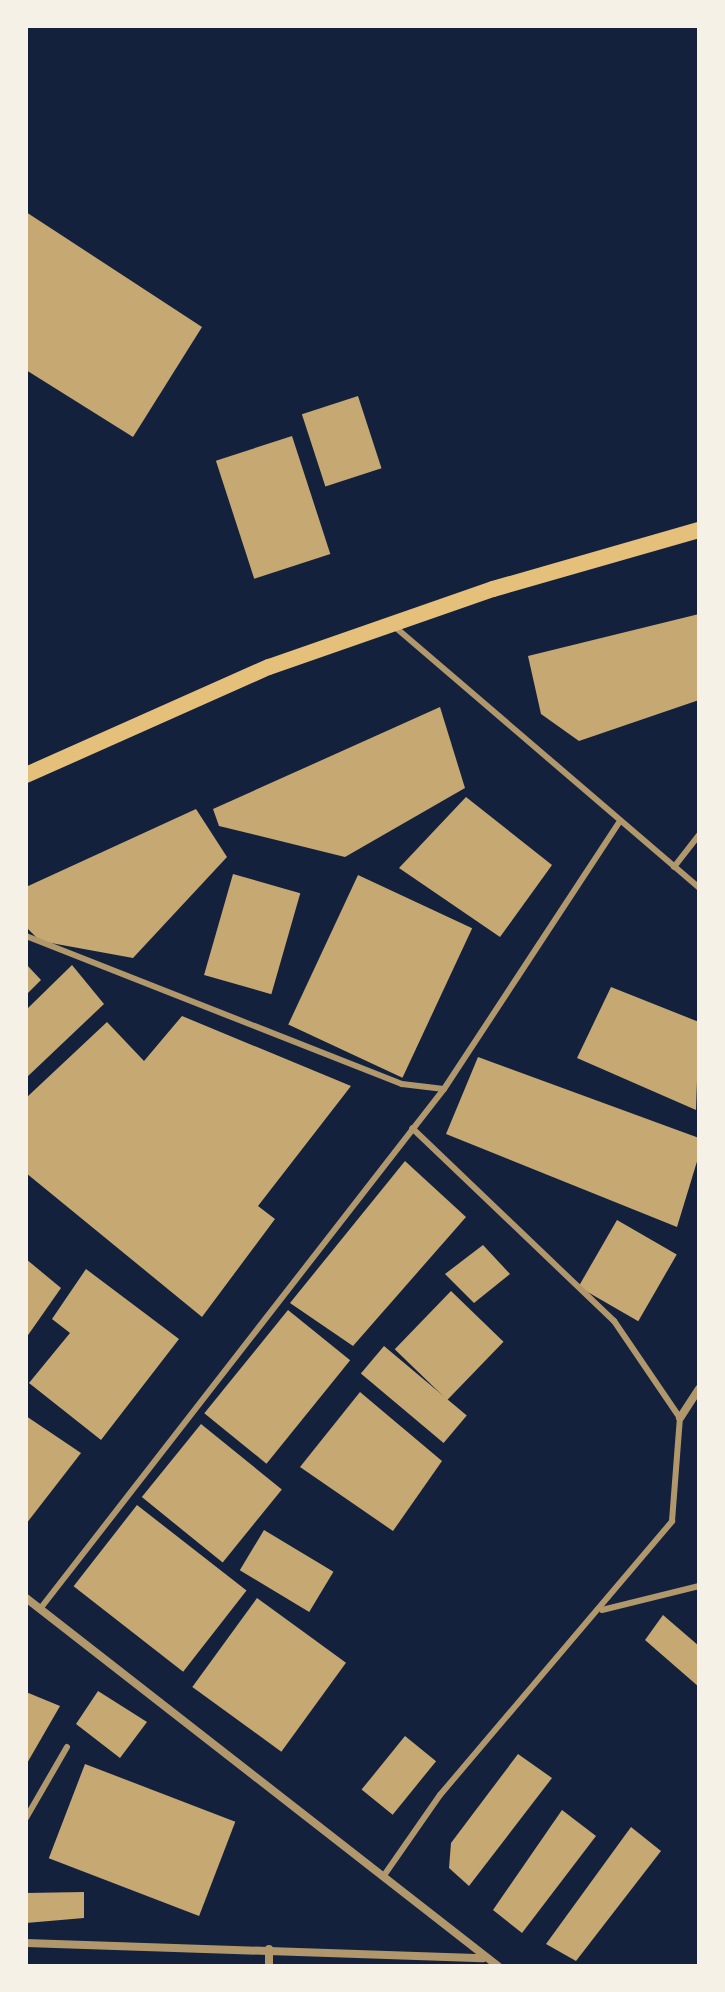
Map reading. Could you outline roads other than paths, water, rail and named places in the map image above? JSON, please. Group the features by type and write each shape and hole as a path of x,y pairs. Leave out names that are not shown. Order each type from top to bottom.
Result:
{"main road":[{"path":"26,775 190,699 390,623 699,530"}],"street":[{"path":"680,1418 699,1389"},
{"path":"26,1598 385,1874 483,1958 498,1966"},
{"path":"26,1943 483,1958"},
{"path":"269,1949 269,1966"}],"lane":[{"path":"390,623 699,888"},
{"path":"40,1609 444,1089 620,821"},
{"path":"674,867 699,835"},
{"path":"26,936 402,1084 444,1089"},
{"path":"385,1874 440,1795 602,1610 672,1521 680,1418 614,1321 412,1128"},
{"path":"602,1610 699,1586"},
{"path":"26,1818 67,1747"}]}
